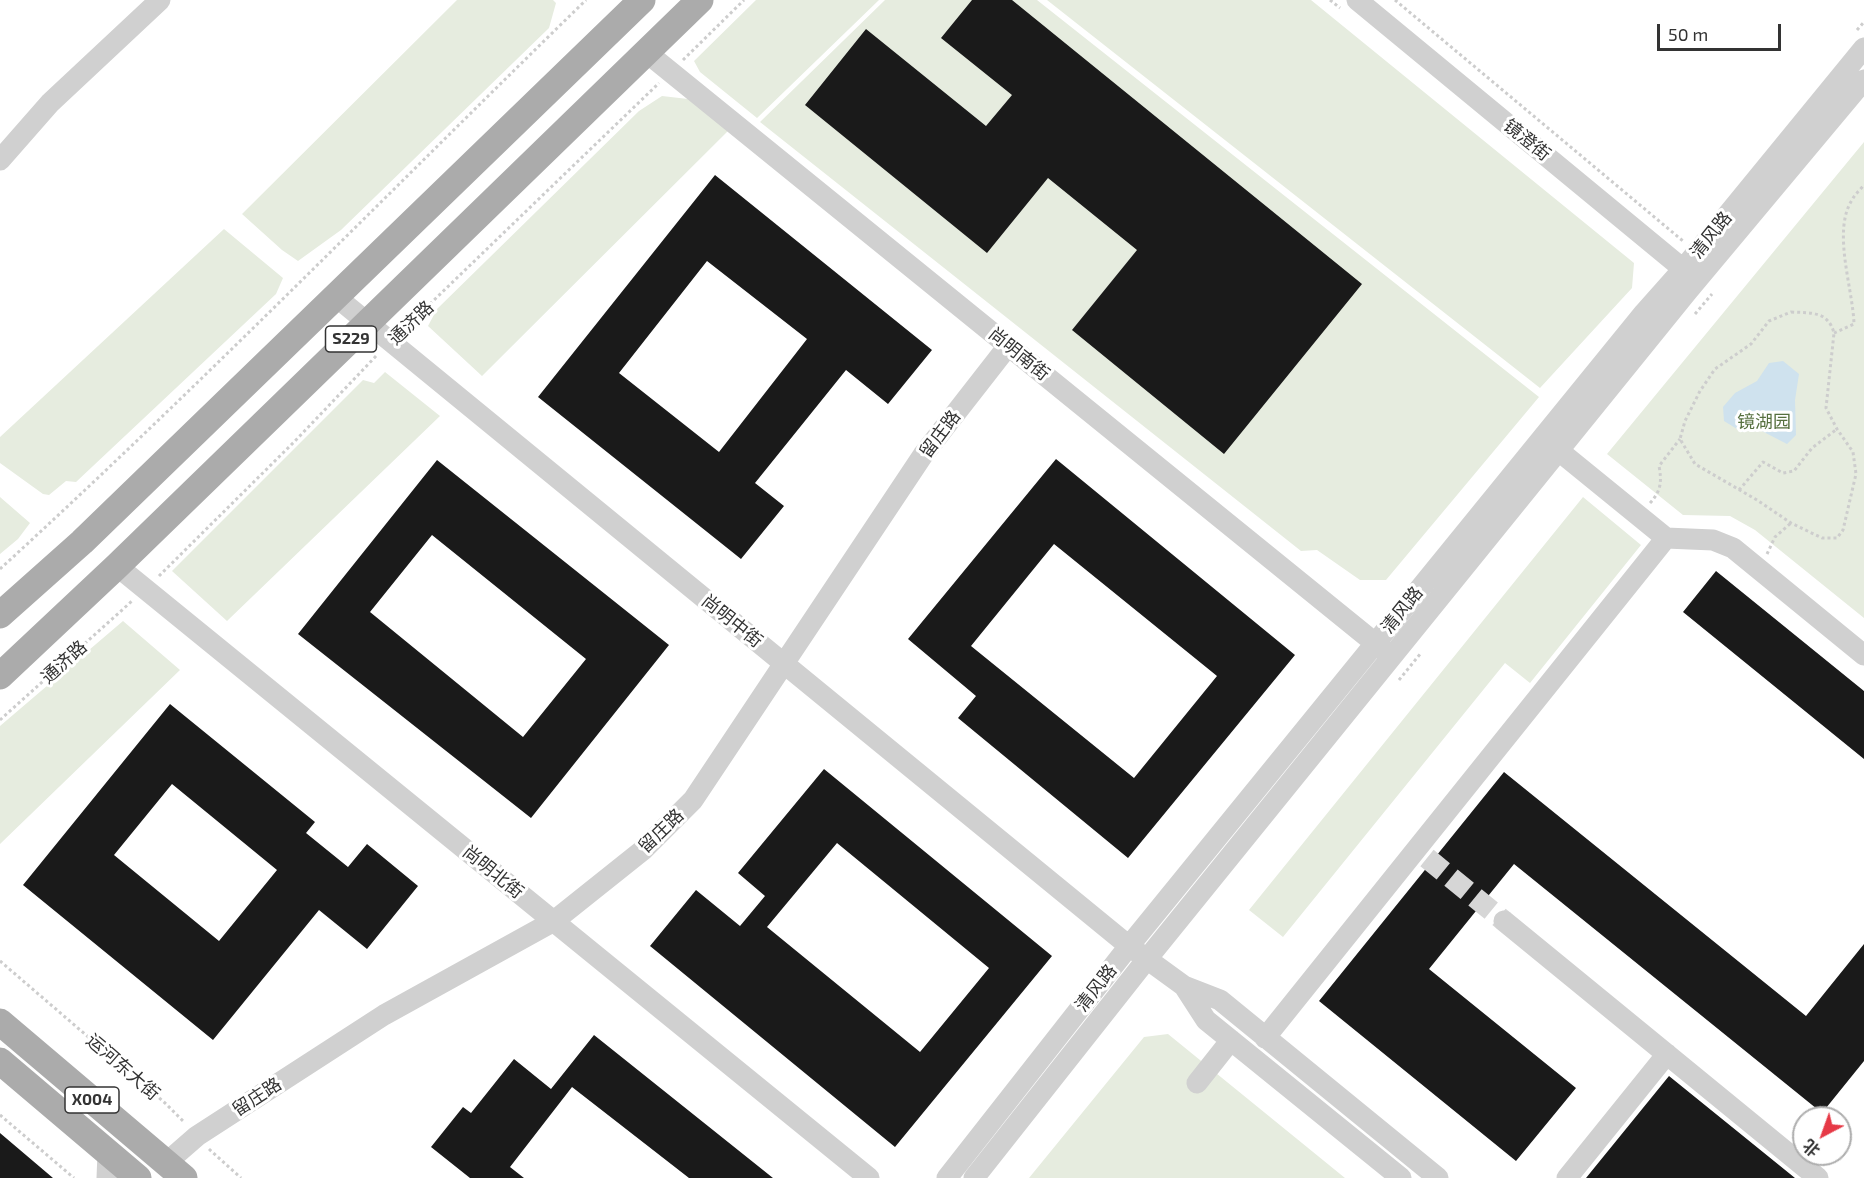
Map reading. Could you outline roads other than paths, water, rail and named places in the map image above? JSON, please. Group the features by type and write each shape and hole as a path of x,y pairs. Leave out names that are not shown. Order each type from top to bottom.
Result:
{"main road":[{"name":"S229","path":"0,615 90,534 642,0"},
{"name":"通济路","path":"0,676 117,566 700,0"},
{"name":"X004","path":"0,1022 175,1170"},
{"name":"X004","path":"0,1061 107,1165 138,1178"}],"street":[{"path":"0,160 50,103 160,0"},
{"name":"镜澄街","path":"1357,0 1693,267"},
{"name":"清风路","path":"974,1178 1147,959 1559,451 1693,267 1864,48"},
{"name":"尚明南街","path":"646,52 1392,657"},
{"name":"清风路","path":"947,1178 1129,946 1644,313 1693,267 1864,80"},
{"name":"尚明中街","path":"335,296 1129,946 1184,986"},
{"name":"留庄路","path":"175,1170 197,1136 384,1015 554,921 643,850 693,800 923,456 1008,346"},
{"path":"1542,437 1666,538 1713,540 1733,548 1864,655"},
{"path":"1265,1038 1422,853 1666,538"},
{"name":"尚明北街","path":"117,566 869,1178"},
{"path":"1504,921 1818,1178"},
{"path":"1184,986 1220,1000 1438,1178"},
{"path":"1184,986 1206,1020 1401,1178"},
{"path":"1197,1083 1231,1040"},
{"path":"1566,1178 1667,1054"}],"water":[{"path":"1783,361 1799,374 1795,400 1796,435 1787,444 1756,428 1742,432 1724,421 1723,407 1735,393 1757,381 1769,363"}],"tunnel":[{"path":"1427,858 1504,921"}],"park label":[{"name":"镜湖园","path":"1764,422"}]}
